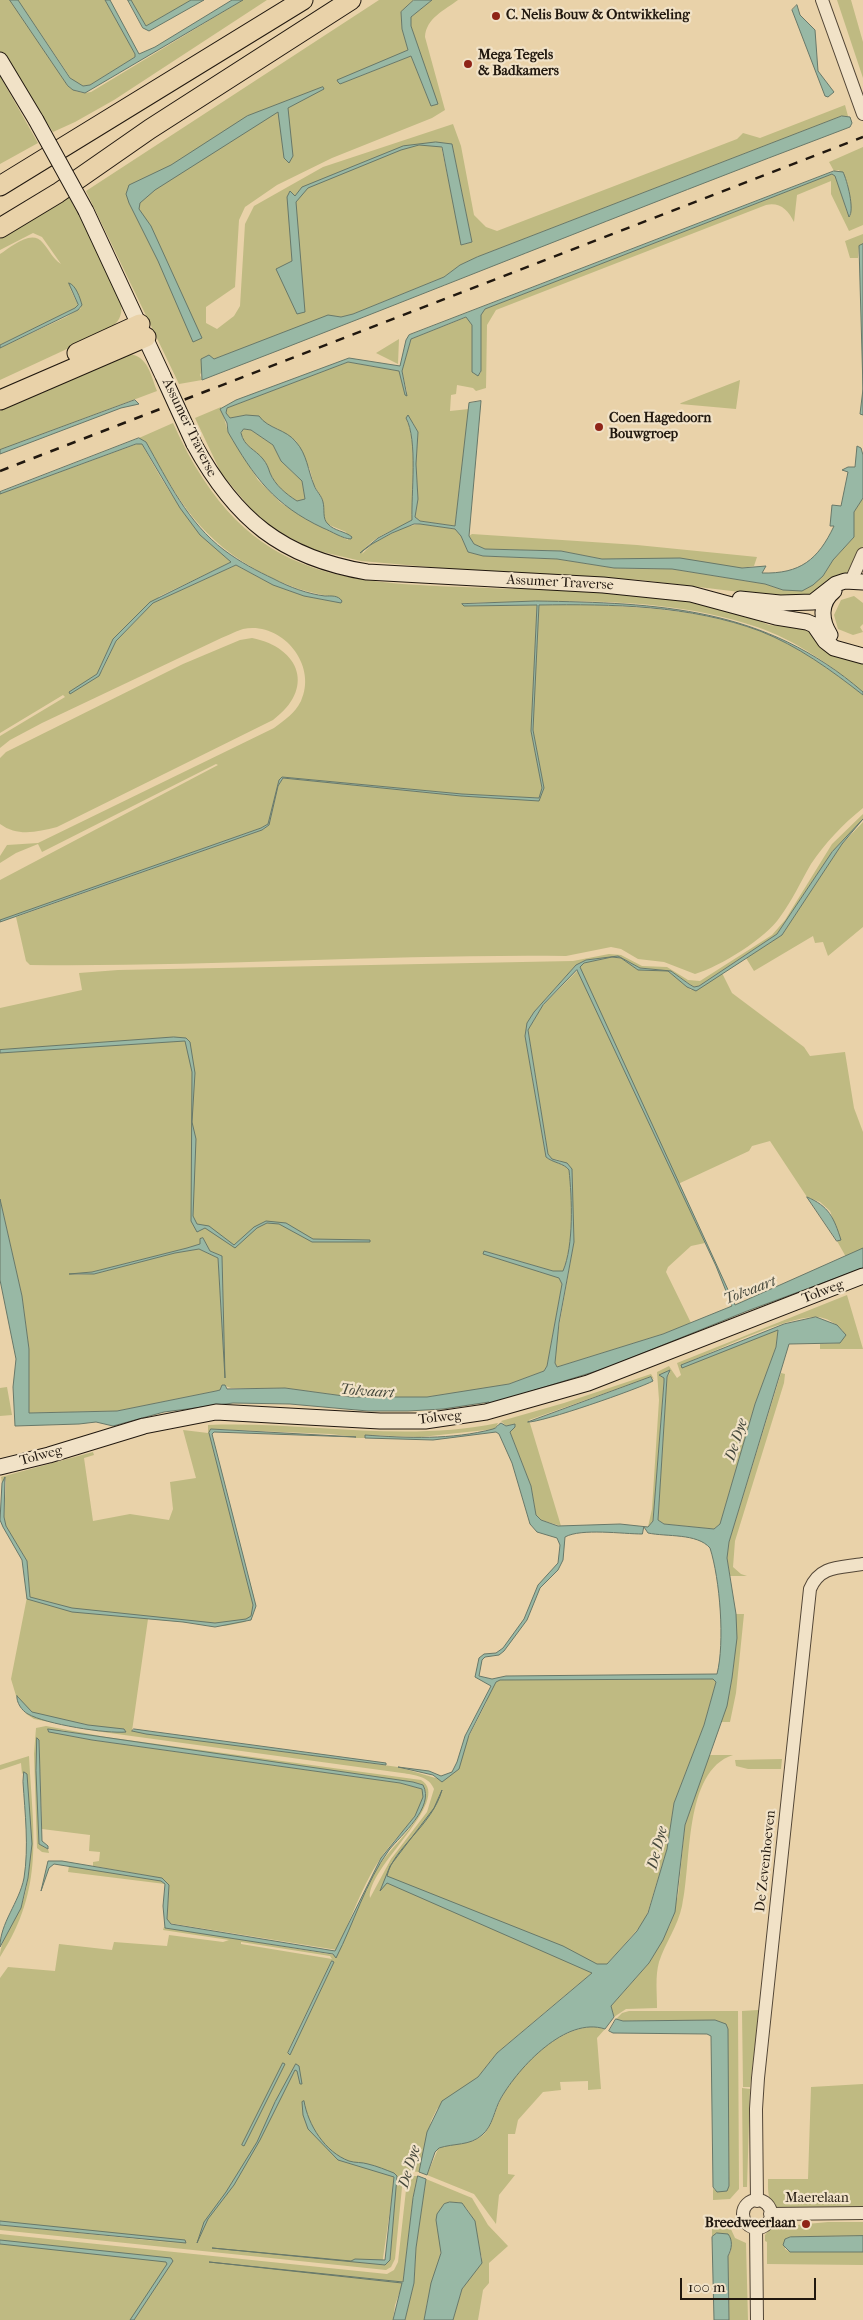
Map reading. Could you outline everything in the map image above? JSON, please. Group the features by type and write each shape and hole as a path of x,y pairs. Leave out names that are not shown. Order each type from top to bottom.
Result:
{"highway":[{"path":"0,186 41,163 303,0"},
{"path":"0,228 58,193 150,129 351,0"},
{"path":"0,213 150,129"},
{"path":"0,175 41,163"},
{"path":"0,388 143,330"},
{"path":"0,400 143,330"}],"main road":[{"name":"Assumer Traverse","path":"0,60 36,120 86,211 143,330 194,444 222,489 237,508 270,537 306,556 333,565 367,572 664,589 718,599 770,615 814,625 825,641 834,648 863,656"},
{"path":"859,581 836,584 820,609 830,635 837,641 854,646 863,645"},
{"name":"Assumer Traverse","path":"718,599 780,603 820,609"},
{"name":"Assumer Traverse","path":"770,615 820,609"},
{"name":"Tolweg","path":"0,1467 49,1455 144,1426 216,1412 380,1421 425,1421 486,1412 588,1383 863,1276"}],"street":[{"path":"822,0 863,114"},
{"path":"859,581 863,554"},
{"name":"De Zevenhoeven","path":"757,2201 756,2109 758,2083 810,1589 815,1578 826,1570 863,1564"},
{"path":"757,2201 764,2202 770,2214 766,2224 756,2228 747,2224 743,2215 747,2205 757,2201"},
{"name":"Maerelaan","path":"770,2214 863,2213"},
{"path":"756,2228 757,2320"}],"shaded area":[{"path":"0,0 10,0 68,86 76,91 85,93 91,92 243,0 267,0 114,100 53,132 0,52"},
{"path":"10,0 18,0 70,78 83,86 90,85 135,57 105,0 110,0 139,54 155,47 232,0 243,0 85,93 73,90 68,86"},
{"path":"18,0 105,0 135,57 90,85 83,86 74,83"},
{"path":"128,0 131,0 146,26 191,0 204,0 149,31 143,28"},
{"path":"131,0 191,0 146,26"},
{"path":"379,0 414,0 401,12 402,29 408,50 340,84 411,56 431,106 437,104 411,26 411,17 432,0 458,0 432,20 426,30 425,37 445,110 432,118 332,158 277,185 245,207 239,220 235,287 206,307 206,323 217,329 234,316 240,306 245,224 254,206 323,167 453,124 461,146 474,215 486,227 497,231 737,139 743,133 760,138 845,105 848,116 842,116 477,257 460,265 444,277 353,314 341,317 328,316 214,359 209,355 200,375 202,380 179,384 86,191","holes":["452,144 472,242 462,245 441,145"]},
{"path":"414,0 432,0 411,17 411,26 438,104 431,106 411,56 340,84 337,80 408,50 402,29 401,12"},
{"path":"837,0 851,0 863,42 863,78"},
{"path":"797,5 800,15 815,30 818,71 834,92 828,97 825,96 792,10"},
{"path":"0,76 38,143 0,164"},
{"path":"323,87 324,89 288,108 293,156 289,163 284,158 278,112 155,190 140,203 139,209 151,226 202,338 193,342 158,261 129,203 126,194 129,185 171,165 247,116"},
{"path":"842,116 850,117 852,123 850,127 202,380 201,359 209,355 214,359 328,315 341,317 353,314 444,277 460,265 477,257"},
{"path":"436,142 452,144 472,242 461,245 442,147 419,145 401,150 308,188 296,202 305,312 297,314 276,269 292,261 287,197 290,191 295,196 302,187 403,146"},
{"path":"863,147 863,225 849,231 831,194 831,181 797,195 794,222 783,208 771,204 766,205 496,310 487,325 486,388 476,391 473,388 457,385 456,394 451,395 450,411 469,409 455,526 420,521 415,517 418,499 416,464 418,432 413,423 406,418 410,428 413,453 412,520 371,542 362,554 372,544 404,527 420,524 455,529 461,536 468,552 483,556 557,559 614,568 672,569 765,584 783,590 823,576 833,560 854,537 854,512 863,498 863,546 855,567 848,573 827,580 815,594 806,597 781,597 641,580 475,571 361,561 314,550 275,530 256,515 221,473 195,418 221,407 228,432 258,480 281,503 309,521 348,540 346,532 327,524 324,518 323,500 314,485 310,470 296,441 278,429 246,415 230,418 226,413 227,408 348,362 399,371 405,395 407,392 402,371 411,339 467,317 472,325 472,372 481,373 481,315 485,309 832,174 835,175 847,212 851,216 847,182 839,170 834,171 829,162"},
{"path":"834,171 843,172 845,176 851,202 849,217 835,176 832,174 485,309 481,315 481,371 478,376 472,372 472,325 466,317 411,339 402,371 407,396 405,395 399,371 348,362 227,408 226,413 230,418 246,415 259,416 267,424 287,434 296,442 303,452 314,485 324,505 326,522 333,528 352,537 351,539 344,538 291,510 267,488 247,463 228,432 227,423 220,409 236,400 349,358 400,366 409,335","holes":["244,429 251,430 273,445 281,461 302,481 305,499 297,501 278,485 264,461 242,438 241,433"]},
{"path":"69,197 121,304 121,315 110,329 0,380 0,348 81,308 69,286 78,305 75,308 0,345 0,254 16,243 33,237 43,243 53,257 61,264 42,237 33,233 0,250 0,239"},
{"path":"863,234 863,244 859,246 858,258 850,258 845,241"},
{"path":"863,244 863,389 859,246"},
{"path":"69,283 76,289 82,305 78,310 0,348 0,345 75,308 78,305"},
{"path":"399,339 398,364 376,353"},
{"path":"128,354 140,358 148,367 157,391 0,450 0,411"},
{"path":"740,380 736,409 680,404 681,403"},
{"path":"863,389 863,415 860,414"},
{"path":"135,400 139,404 121,408 0,454 0,450"},
{"path":"481,401 469,536 474,544 485,549 561,551 602,559 680,558 742,568 766,566 762,573 787,571 806,563 828,538 834,526 830,526 832,505 841,506 848,472 842,470 848,467 855,467 857,446 861,448 863,455 863,498 854,512 854,537 833,560 823,576 813,585 802,591 783,590 765,584 672,569 614,568 557,559 483,556 468,552 461,536 455,529 420,524 414,524 392,533 360,553 378,538 412,520 413,453 410,428 406,418 408,415 418,432 416,464 418,499 415,517 420,521 455,526 469,403"},
{"path":"173,423 203,478 235,519 271,548 311,567 354,578 402,584 513,589 517,586 604,589 683,599 733,610 769,625 798,628 801,624 863,660 863,692 826,663 799,646 771,632 721,617 685,609 612,602 537,601 464,603 464,606 537,605 531,731 542,788 539,798 462,794 282,777 279,780 268,824 261,828 0,920 0,880 218,765 216,764 42,852 38,844 16,853 0,863 0,856 7,845 38,843 274,728 296,709 301,701 305,687 305,673 293,649 283,639 271,632 257,628 243,629 42,723 10,740 0,748 0,736 65,697 63,695 0,733 0,494 137,444 142,444 170,493 181,508 204,536 232,562 160,596 113,639 97,674 70,694 102,671 116,641 153,603 236,565 286,590 341,602 336,597 299,589 264,574 242,561 208,534 181,501 146,442 139,438"},
{"path":"244,429 251,430 273,445 281,461 302,481 305,499 297,501 278,485 264,461 242,438 241,433"},
{"path":"139,438 146,442 189,514 211,539 224,550 261,573 286,585 312,594 336,597 342,601 341,603 304,596 273,585 236,565 153,603 116,641 99,676 70,694 69,692 97,674 113,639 150,602 231,562 200,535 180,508 142,444 136,444 0,494 0,492"},
{"path":"472,534 637,545 757,557 754,566 742,568 602,559 561,551 485,549 474,544 469,536"},
{"path":"854,596 863,603 863,624 860,627 863,632 853,635 838,629 834,615 841,600"},
{"path":"536,601 625,604 668,608 709,615 749,626 788,642 826,664 863,692 863,695 801,651 760,631 733,622 679,611 651,608 539,605 533,730 544,788 539,801 461,796 283,778 278,786 269,825 262,830 0,922 0,920 261,828 268,824 279,780 282,777 462,794 539,798 542,788 531,731 537,605 464,606 462,604"},
{"path":"575,604 669,610 715,618 760,631 801,651 863,695 863,808 841,827 822,849 811,864 784,911 773,925 742,951 717,965 695,974 664,962 638,959 621,949 611,947 566,956 432,957 97,965 30,965 26,961 16,917 262,830 269,825 278,786 283,778 461,796 539,800 544,788 533,730 539,605"},
{"path":"252,638 269,643 282,651 291,660 297,671 298,683 294,696 286,708 273,720 57,827 35,832 21,832 14,831 0,824 0,758 6,752 183,664 240,640"},
{"path":"863,814 863,819 832,852 777,934 699,986 694,987 671,971 640,968 618,956 586,960 576,965 534,1012 528,1023 525,1036 546,1157 569,1170 571,1235 567,1260 563,1271 553,1271 484,1251 483,1253 559,1278 562,1284 547,1366 544,1371 509,1384 427,1397 351,1397 285,1388 231,1388 222,1385 220,1390 216,1391 117,1411 29,1413 29,1349 22,1296 0,1199 0,1008 82,990 79,973 118,970 573,961 609,954 621,955 642,966 667,967 688,980 700,981 772,935 785,920 832,844","holes":["203,1238 210,1251 222,1256 225,1378 218,1258 199,1249 175,1253 94,1274 71,1275 92,1272 187,1248 200,1244"]},
{"path":"863,819 842,844 782,935 696,991 687,987 668,971 638,970 621,958 612,957 584,963 580,967 735,1305 863,1248 863,1268 747,1311 606,1368 490,1404 489,1402 443,1409 368,1411 290,1404 233,1403 164,1412 113,1426 96,1422 15,1426 13,1387 16,1359 0,1280 0,1199 22,1296 29,1349 29,1413 117,1411 216,1391 220,1390 222,1385 225,1385 227,1389 285,1388 351,1397 427,1397 509,1384 544,1371 547,1366 562,1284 559,1278 483,1254 484,1251 553,1271 563,1271 567,1260 571,1235 569,1170 546,1157 525,1036 527,1023 534,1012 576,965 586,960 618,956 640,968 671,971 694,987 699,986 777,934 832,852","holes":["577,970 716,1266 732,1306 663,1334 557,1367 555,1363 559,1323 574,1242 572,1169 567,1163 552,1159 548,1154 528,1030 543,1005"]},
{"path":"863,822 863,927 828,956 823,942 815,943 813,936 754,971 746,958 782,935 842,844"},
{"path":"612,957 621,958 638,970 668,971 691,990 722,973 732,993 804,1047 810,1056 845,1052 854,1108 863,1132 863,1248 846,1257 837,1241 840,1239 830,1211 820,1202 807,1197 770,1141 752,1146 749,1151 678,1184 581,973 580,967 584,963"},
{"path":"578,970 705,1243 691,1246 668,1267 666,1272 691,1323 663,1334 557,1367 555,1363 557,1338 574,1242 572,1169 559,1160 552,1159 548,1154 528,1030 543,1005"},
{"path":"174,1037 186,1038 190,1042 195,1073 192,1122 196,1139 193,1216 197,1224 209,1226 234,1245 254,1227 266,1221 286,1223 313,1239 370,1240 370,1242 312,1242 279,1224 267,1223 257,1228 235,1248 205,1228 197,1232 191,1221 192,1072 185,1041 0,1053 0,1050"},
{"path":"807,1197 821,1204 830,1214 841,1240 837,1241"},
{"path":"203,1238 210,1251 222,1256 225,1378 218,1258 199,1249 175,1253 94,1274 69,1274 92,1272 187,1248 200,1244 200,1239"},
{"path":"847,1295 863,1349 820,1349 820,1344 840,1343 843,1331 824,1318 803,1318 749,1336 681,1365 778,1329 776,1347 755,1404 720,1524 714,1529 664,1524 658,1520 667,1377 670,1373 660,1377 664,1377 664,1382 653,1521 648,1527 652,1509 659,1400 657,1372 669,1366 677,1378 681,1375 677,1363"},
{"path":"816,1317 837,1325 846,1335 840,1343 789,1344 729,1542 727,1558 736,1614 737,1638 732,1678 727,1706 685,1825 675,1912 663,1940 649,1963 611,2006 614,2017 605,2029 590,2027 575,2030 545,2047 519,2072 509,2086 501,2098 486,2131 477,2139 467,2143 439,2148 435,2152 427,2175 419,2172 427,2132 442,2101 478,2077 497,2053 592,1973 387,1883 380,1891 393,1863 387,1876 563,1946 597,1964 607,1964 637,1931 648,1913 667,1849 674,1803 704,1725 716,1682 713,1679 500,1680 496,1682 469,1735 459,1769 442,1782 433,1775 398,1767 429,1771 441,1776 452,1772 465,1736 491,1686 475,1677 479,1658 484,1654 496,1653 503,1648 524,1619 538,1585 558,1563 560,1545 557,1538 537,1532 530,1524 512,1463 499,1434 496,1432 433,1440 365,1438 365,1435 446,1437 493,1429 501,1423 506,1426 515,1424 515,1427 510,1432 531,1486 536,1515 541,1520 558,1526 620,1524 648,1527 653,1521 664,1382 664,1378 659,1375 670,1370 667,1377 658,1520 664,1524 714,1529 720,1524 755,1404 776,1347 778,1330 682,1368 681,1365 784,1324","holes":["644,1527 648,1533 690,1538 698,1540 710,1548 719,1593 721,1646 717,1674 506,1676 492,1679 479,1676 482,1660 485,1657 499,1655 504,1651 527,1620 540,1588 558,1570 563,1560 565,1537 572,1534 591,1532 642,1534"]},
{"path":"781,1373 785,1374 784,1383 735,1541 733,1567 741,1574 747,1576 730,1576 727,1558 729,1542"},
{"path":"651,1374 654,1379 651,1377 529,1420 561,1526 541,1520 536,1515 531,1486 510,1432 515,1427 515,1424 506,1426 501,1421 564,1403"},
{"path":"651,1377 653,1381 629,1391 569,1412 528,1422"},
{"path":"7,1387 12,1415 0,1416 0,1388"},
{"path":"498,1423 495,1429 421,1437 366,1435 365,1438 354,1438 331,1434 211,1429 209,1433 254,1597 253,1615 245,1622 225,1626 148,1619 132,1731 398,1767 439,1779 446,1778 456,1767 462,1750 486,1703 492,1685 489,1683 495,1680 713,1679 716,1682 704,1725 674,1803 667,1849 645,1921 607,1964 592,1973 497,2053 478,2077 437,2109 431,2121 419,2172 410,2171 403,2177 395,2259 391,2267 386,2270 0,2230 0,2225 186,2244 0,2223 0,1978 8,1967 55,1971 59,1944 112,1950 114,1942 167,1946 169,1935 223,1942 229,1940 163,1930 164,1927 335,1955 377,1869 413,1824 424,1804 426,1793 423,1785 413,1782 131,1743 60,1730 71,1736 92,1740 400,1783 422,1789 422,1804 418,1812 373,1870 337,1950 169,1923 167,1919 169,1885 162,1878 93,1866 93,1862 99,1861 100,1852 89,1851 90,1835 42,1829 39,1740 37,1738 39,1844 48,1849 49,1853 42,1852 37,1848 34,1754 36,1728 46,1726 106,1737 421,1780 428,1790 426,1803 418,1818 372,1885 370,1898 391,1859 427,1812 434,1789 429,1781 411,1775 95,1731 34,1719 25,1713 37,1717 24,1709 17,1699 11,1679 27,1597 30,1596 27,1561 6,1526 4,1517 6,1482 5,1478 2,1483 1,1477 93,1452 94,1455 84,1458 93,1521 130,1514 169,1520 173,1509 170,1482 196,1478 183,1430 208,1433 208,1425 244,1425 426,1431 462,1429","holes":["37,1717 126,1731 106,1732 92,1730","241,1942 330,1956 332,1959 241,1944","332,1961 334,1962 290,2055 288,2053","396,2175 390,2260 382,2265 394,2183"]},
{"path":"211,1429 356,1437 214,1432 212,1434 256,1606 251,1620 215,1627 183,1622 72,1612 27,1599 22,1560 0,1520 2,1483 5,1477 4,1517 6,1526 27,1561 30,1597 72,1608 215,1623 246,1619 251,1616 253,1605 209,1433"},
{"path":"736,1614 744,1614 736,1693 730,1722 721,1722 729,1695 733,1668"},
{"path":"17,1696 32,1712 88,1725 124,1729 126,1732 76,1728 36,1718 22,1709 17,1701"},
{"path":"48,1729 413,1782 423,1785 425,1793 424,1802 415,1820 389,1850 373,1876 336,1958 333,1954 165,1928 163,1906 165,1884 161,1881 54,1864 49,1868 41,1891 48,1861 62,1861 162,1878 169,1885 167,1919 171,1924 335,1951 381,1858 415,1816 423,1797 422,1789 400,1783 92,1740 49,1732"},
{"path":"134,1729 386,1763 386,1765 146,1734 132,1731"},
{"path":"37,1738 39,1740 42,1841 48,1846 48,1849 39,1844 36,1771"},
{"path":"709,1755 733,1755 717,1764 705,1779 698,1799 692,1821 682,1906 678,1921 658,1967 657,2008 626,2009 614,2017 611,2006 649,1963 670,1925 678,1895 685,1825"},
{"path":"29,1756 33,1835 33,1860 30,1883 24,1907 14,1932 0,1957 3,1941 25,1894 30,1863 30,1833 28,1803 21,1763 0,1770 0,1765"},
{"path":"782,1759 781,1769 748,1769 736,1766 735,1760"},
{"path":"24,1772 27,1774 32,1844 28,1878 21,1908 0,1947 6,1921 22,1887 24,1878 26,1818"},
{"path":"434,1808 422,1826 411,1838"},
{"path":"69,1866 159,1880 165,1884 68,1872"},
{"path":"332,1961 334,1962 290,2055 288,2053"},
{"path":"759,2010 750,2087 743,2087 742,2011"},
{"path":"629,2011 738,2011 739,2189 730,2199 713,2200 713,2187 714,2190 729,2186 727,2026 715,2020 623,2021 616,2019 622,2013"},
{"path":"616,2019 623,2021 715,2020 726,2024 728,2029 729,2186 727,2191 717,2192 713,2187 711,2036 707,2034 613,2033 609,2031"},
{"path":"595,2026 605,2029 597,2038 601,2089 588,2090 588,2081 560,2082 561,2090 543,2092 518,2120 515,2134 508,2134 508,2174 515,2175 499,2195 496,2224 474,2194 427,2175 438,2149 449,2145 466,2143 484,2134 490,2126 499,2103 509,2086 528,2062 540,2051 552,2041 566,2034"},
{"path":"283,2063 285,2064 244,2146 242,2145"},
{"path":"296,2064 299,2066 302,2084 300,2084 297,2071 295,2070 260,2140 234,2185 208,2219 197,2243 204,2222 226,2192 257,2142 275,2102"},
{"path":"863,2084 863,2210 778,2208 770,2199 768,2179 808,2179 811,2087"},
{"path":"742,2088 750,2089 747,2187 743,2187"},
{"path":"304,2101 309,2119 319,2137 332,2151 349,2161 366,2163 394,2173 397,2176 390,2260 385,2265 212,2248 351,2261 355,2259 385,2260 394,2177 338,2160 308,2129 303,2115 302,2102"},
{"path":"411,2176 418,2176 413,2198 403,2282 352,2277 403,2283 395,2305 393,2320 0,2320 0,2234 387,2274 394,2270 398,2262 407,2181"},
{"path":"418,2176 426,2179 416,2248 414,2283 405,2320 393,2320 402,2283 209,2262 403,2282 413,2198"},
{"path":"426,2179 472,2198 488,2225 508,2246 489,2263 489,2283 483,2290 478,2320 453,2320 462,2289 482,2258 475,2226 469,2211 457,2202 444,2204 437,2227 441,2244 440,2260 424,2320 405,2320 414,2283 416,2248"},
{"path":"450,2202 462,2203 475,2221 482,2263 462,2289 453,2320 424,2320 431,2283 441,2253 436,2220 437,2214 444,2204"},
{"path":"0,2221 185,2240 186,2243 0,2225"},
{"path":"828,2222 863,2222 863,2236 790,2237 785,2239 785,2249 790,2252 863,2252 863,2265 767,2264 767,2242 765,2241 765,2235 772,2226 782,2223 786,2226"},
{"path":"712,2225 730,2227 735,2238 746,2243 748,2320 729,2320 728,2256 731,2251 714,2235 712,2237"},
{"path":"717,2233 728,2234 731,2242 728,2256 729,2320 714,2320 712,2237"},
{"path":"863,2236 863,2252 790,2252 783,2245 785,2239 790,2237"},
{"path":"0,2240 171,2258 173,2261 134,2320 130,2320 167,2264 166,2262 0,2244"}],"railway":[{"path":"0,471 863,137"}],"place":[{"name":"C. Nelis Bouw & Ontwikkeling","path":"496,16"},
{"name":"Mega Tegels & Badkamers","path":"468,64"},
{"name":"Coen Hagedoorn Bouwgroep","path":"599,427"},
{"name":"Breedweerlaan","path":"806,2224"}],"water label":[{"name":"Tolvaart","path":"750,1291"},
{"name":"Tolvaart","path":"367,1392"},
{"name":"De Dye","path":"737,1440"},
{"name":"De Dye","path":"658,1848"},
{"name":"De Dye","path":"410,2167"}]}
